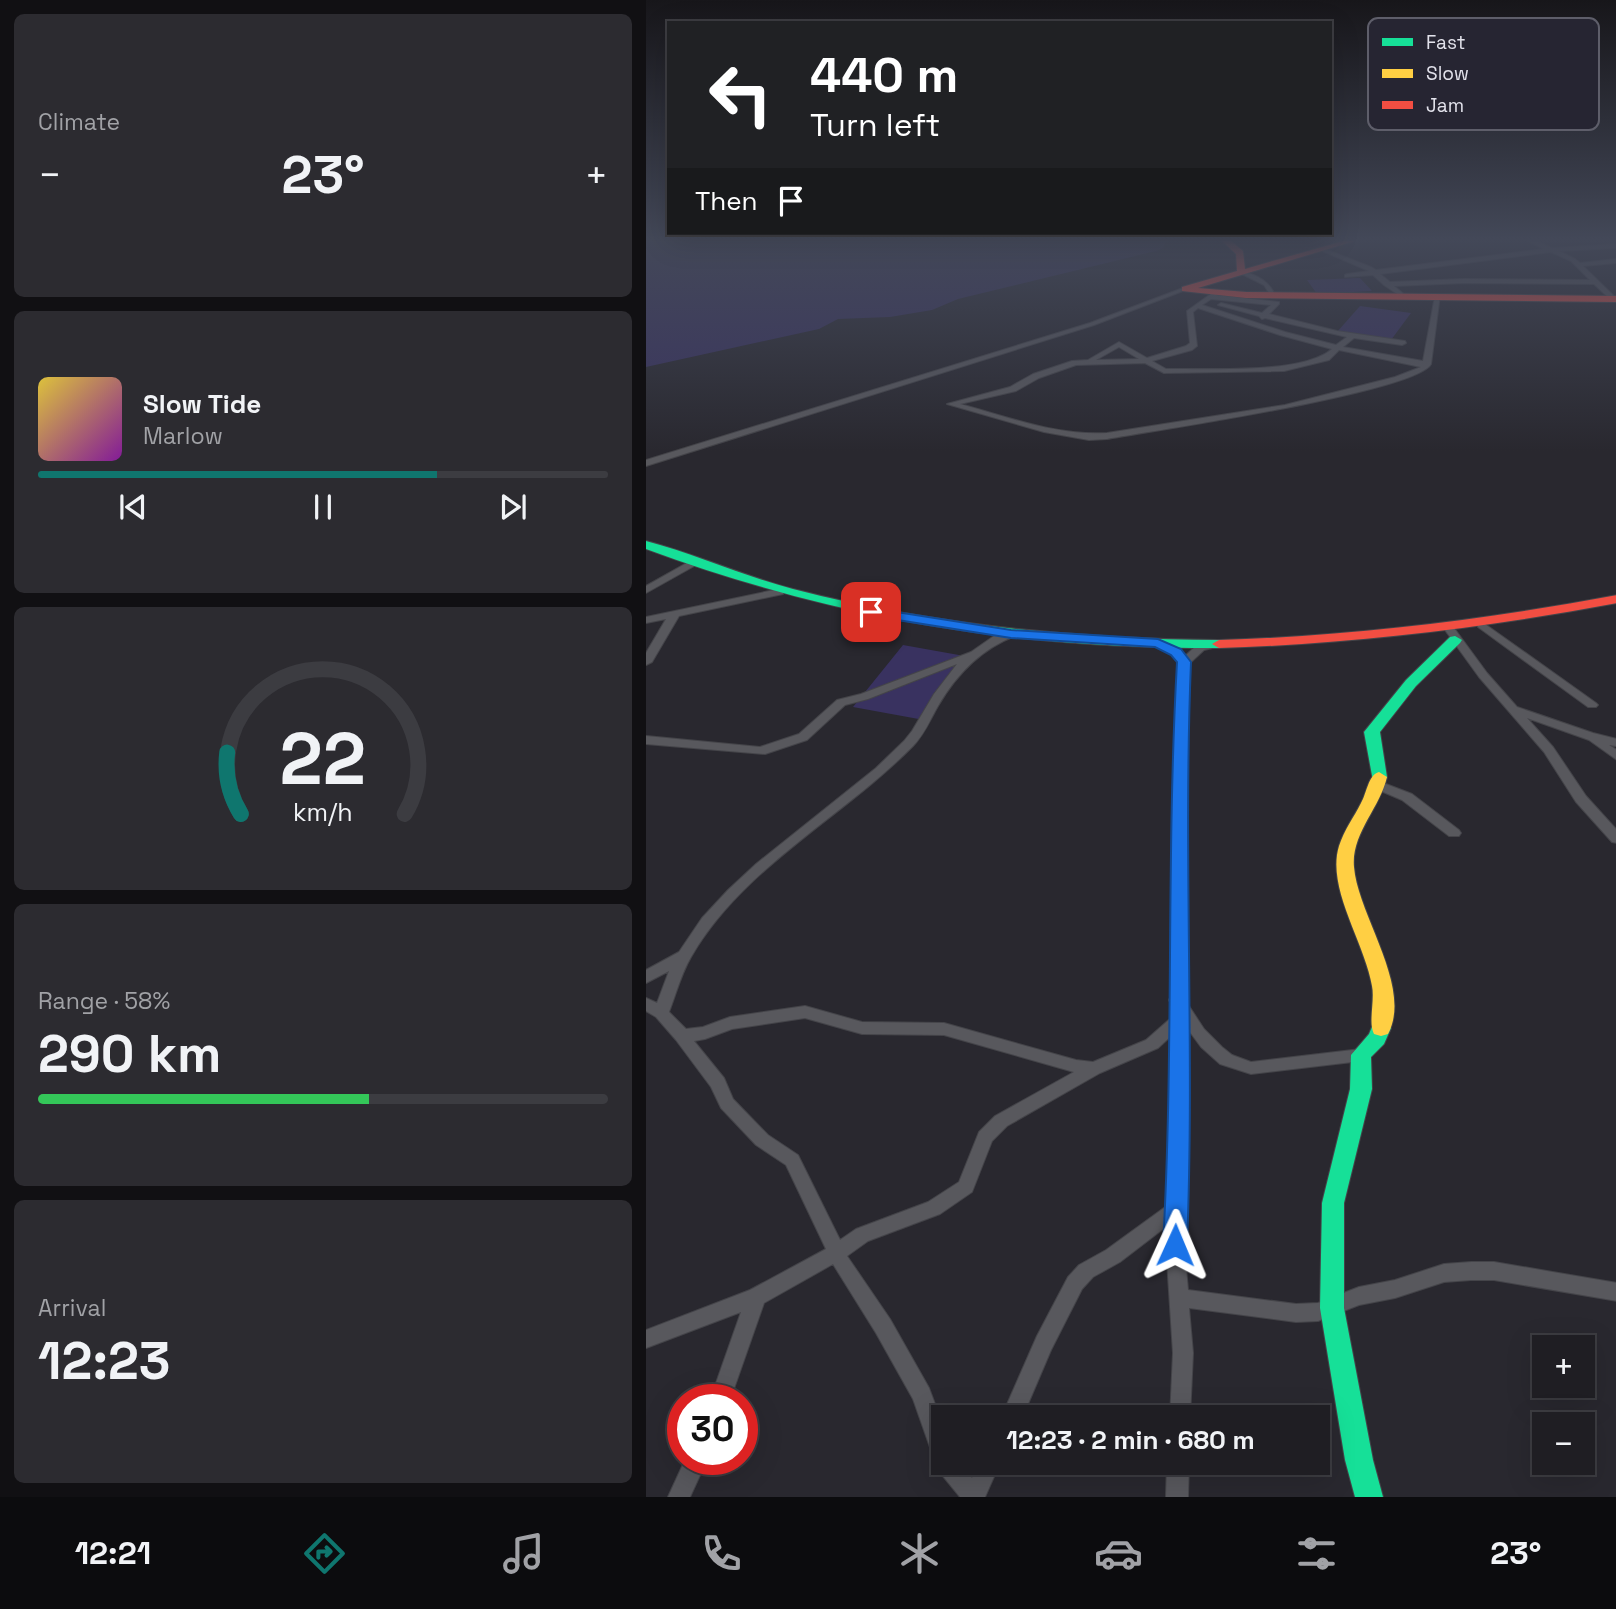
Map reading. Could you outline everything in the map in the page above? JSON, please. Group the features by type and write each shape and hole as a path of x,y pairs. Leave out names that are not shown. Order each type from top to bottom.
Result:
{"street":[{"path":"646,463 1127,311"},
{"path":"1091,360 1143,361 1193,346 1190,311"},
{"path":"1231,311 1280,335 1338,350 1427,364"},
{"path":"1243,311 1352,336 1402,343"},
{"path":"1261,317 1268,311"},
{"path":"1352,336 1326,358 1284,369 1171,371 1143,361 1119,344 1091,360 1036,376 1013,389 951,404 1044,430 1089,437 1285,407 1417,373 1427,364 1436,311"},
{"path":"646,545 779,592 983,637 1011,634 1213,645 1452,635 1482,625 1616,599"},
{"path":"646,590 692,563"},
{"path":"646,620 779,592"},
{"path":"646,662 674,615"},
{"path":"1482,625 1592,705"},
{"path":"1452,635 1549,750 1581,799 1616,839"},
{"path":"1177,1000 1204,1042 1222,1058 1238,1066 1251,1068 1361,1055 1378,1036 1384,1000 1362,923 1350,897 1344,859 1378,785 1379,760 1372,732 1401,698 1414,676 1452,635"},
{"path":"931,1422 922,1395 836,1253 792,1160 762,1140 728,1103 718,1083 682,1036 653,1008 708,921 756,868 868,780 918,734 940,695 975,653 983,637"},
{"path":"1158,643 1176,652 1184,662 1179,774 1181,859 1176,1022 1179,1168 1175,1210 1183,1353 1181,1405"},
{"path":"1184,662 1200,648 1213,645"},
{"path":"646,740 761,751 803,737 841,702 875,693 975,653"},
{"path":"1513,709 1616,743"},
{"path":"1589,736 1616,756"},
{"path":"1378,785 1407,797 1454,832"},
{"path":"646,977 684,956"},
{"path":"682,1036 705,1032 730,1023 805,1012 862,1028 944,1030 1076,1066 1093,1068"},
{"path":"646,1339 756,1297 836,1253 862,1235 934,1208 966,1187 985,1137 1001,1121 1093,1068 1152,1044 1176,1022"},
{"path":"1361,1055 1361,1089 1333,1203 1332,1308 1359,1460 1369,1497"},
{"path":"1017,1405 1044,1343 1075,1283 1086,1271 1113,1256 1175,1210"},
{"path":"1180,1298 1296,1313 1332,1308 1359,1296 1395,1289 1444,1273 1471,1271 1494,1271 1585,1284 1616,1292"},
{"path":"726,1384 756,1297"},
{"path":"679,1497 689,1475"},
{"path":"955,1475 974,1497 984,1475"},
{"path":"1177,1497 1178,1475"}],"shaded area":[{"path":"646,311 927,311 890,317 838,319 819,329 646,367"},
{"path":"1356,311 1411,313 1391,340 1337,332"},
{"path":"903,645 970,657 924,720 853,707"}],"traffic: fast":[{"path":"646,545 785,591 927,623 1072,640 1219,644"},
{"path":"1379,777 1372,732 1411,683 1455,640"},
{"path":"1369,1497 1359,1460 1332,1308 1333,1203 1361,1089 1361,1055 1377,1038 1381,1028"}],"traffic: slow":[{"path":"1379,777 1371,800 1348,844 1345,867 1355,907 1378,967 1384,1008 1381,1028"}],"traffic: jam":[{"path":"1219,644 1369,636 1518,617 1617,599"}],"route":[{"path":"871,612 1011,634 1158,643 1176,652 1184,662 1179,774 1181,859 1176,1022 1179,1168 1175,1245"}]}
